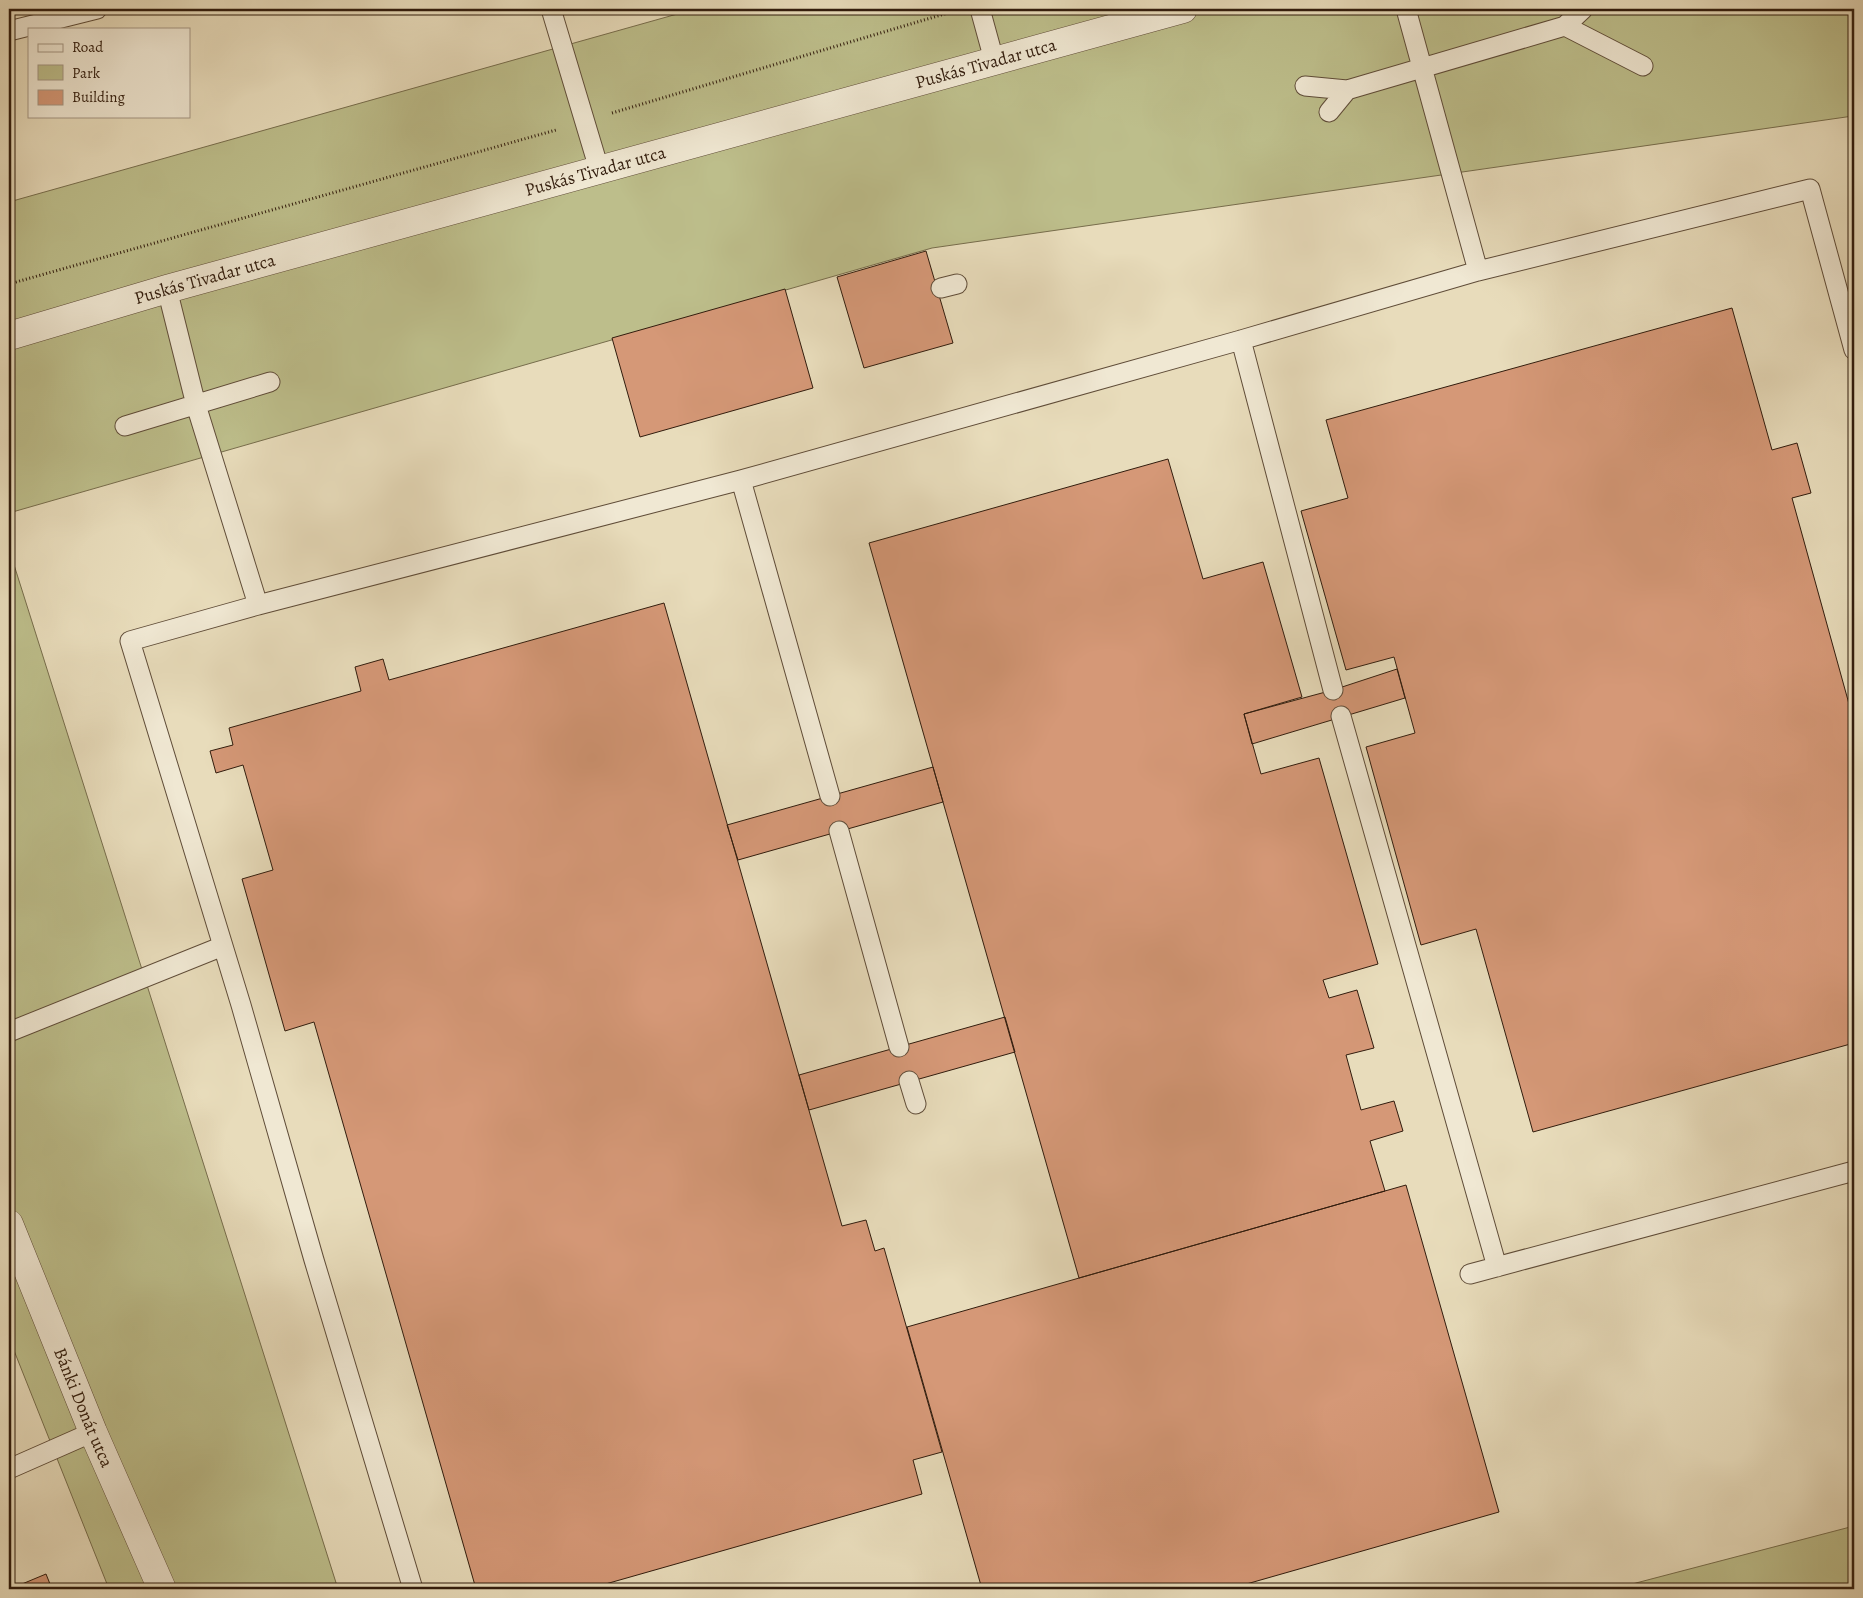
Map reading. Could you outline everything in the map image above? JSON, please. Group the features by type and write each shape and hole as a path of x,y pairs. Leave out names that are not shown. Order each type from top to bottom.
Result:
{"street":[{"name":"Puskás Tivadar utca","path":"9,336 166,289 1183,9"},
{"name":"Bánki Donát utca","path":"9,1224 93,1432 162,1589"}],"lane":[{"path":"9,31 97,9"},
{"path":"551,9 599,169"},
{"path":"980,9 994,60"},
{"path":"1406,9 1478,271"},
{"path":"1305,86 1347,90 1565,26 1583,9"},
{"path":"1565,26 1644,66"},
{"path":"1329,112 1347,90"},
{"path":"412,1589 223,946 130,641 258,605 741,480 1241,340 1478,271 1810,189 1854,350"},
{"path":"166,289 196,405 258,605"},
{"path":"1241,340 1333,690"},
{"path":"125,426 270,382"},
{"path":"741,480 830,796"},
{"path":"1341,716 1498,1267"},
{"path":"839,831 899,1047"},
{"path":"9,1032 223,946"},
{"path":"909,1081 916,1104"},
{"path":"1470,1274 1854,1171"},
{"path":"9,1469 93,1432"}],"path":[{"path":"9,284 585,121 952,12"}],"green space":[{"path":"695,9 1854,9 1854,120 1853,116 932,248 9,513 9,202"},
{"path":"9,549 338,1589 109,1589 9,1338"},
{"path":"1854,1526 1854,1589 1613,1589"}],"building":[{"path":"926,251 953,343 864,368 837,277"},
{"path":"785,289 813,388 640,437 612,338"},
{"path":"1732,308 1772,450 1797,443 1811,493 1792,498 1854,722 1854,1043 1533,1132 1476,929 1421,945 1366,747 1415,733 1394,657 1346,670 1301,511 1348,498 1326,420"},
{"path":"1168,459 1203,579 1263,562 1302,697 1244,714 1261,774 1319,758 1378,964 1323,980 1329,998 1357,990 1374,1048 1346,1055 1361,1110 1394,1101 1403,1131 1370,1141 1385,1191 1079,1278 869,543"},
{"path":"664,603 842,1226 866,1220 875,1251 884,1248 942,1452 913,1460 922,1494 588,1589 476,1589 314,1022 285,1031 242,879 273,870 243,765 216,773 210,751 233,745 229,728 361,691 355,667 383,659 389,680"},
{"path":"1397,669 1405,698 1252,744 1244,714 1333,690"},
{"path":"933,767 943,802 738,860 727,825"},
{"path":"1005,1017 1015,1052 809,1110 799,1075"},
{"path":"1406,1185 1499,1512 1229,1589 982,1589 907,1327"},
{"path":"46,1574 52,1589 10,1589"}]}
